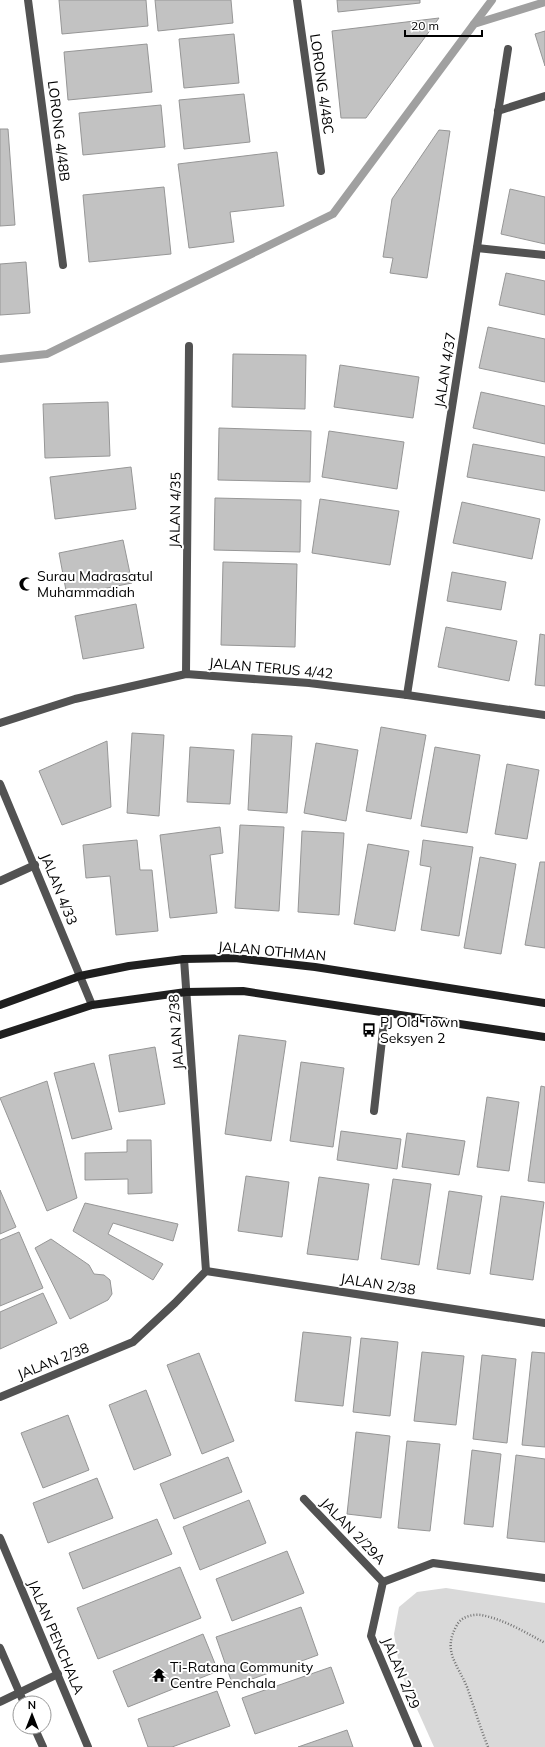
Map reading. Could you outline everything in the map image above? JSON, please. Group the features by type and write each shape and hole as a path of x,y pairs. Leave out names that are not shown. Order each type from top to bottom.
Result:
{"main road":[{"name":"JALAN OTHMAN","path":"0,1005 80,976 129,966 184,959 235,958 315,967 545,1003"},
{"path":"0,1035 92,1005 186,992 243,991 545,1037"}],"street":[{"name":"LORONG 4/48B","path":"28,0 63,265"},
{"name":"LORONG 4/48C","path":"297,0 321,171"},
{"name":"JALAN 4/37","path":"407,694 508,49"},
{"path":"498,111 545,96"},
{"path":"477,248 545,255"},
{"name":"JALAN 4/35","path":"186,674 189,346"},
{"name":"JALAN TERUS 4/42","path":"0,723 75,699 186,674 309,683 407,694 545,716"},
{"name":"JALAN 4/33","path":"0,784 92,1005"},
{"path":"0,881 35,865"},
{"name":"JALAN 2/38","path":"0,1397 133,1342 176,1303 206,1271 184,959"},
{"path":"374,1111 385,1013"},
{"name":"JALAN 2/38","path":"206,1271 545,1323"},
{"name":"JALAN 2/29A","path":"304,1499 383,1582"},
{"name":"JALAN PENCHALA","path":"0,1538 88,1747"},
{"path":"383,1582 433,1563 545,1578"},
{"name":"JALAN 2/29","path":"383,1582 371,1636 418,1747"},
{"path":"0,1648 19,1693"},
{"path":"0,1702 58,1674"},
{"path":"38,1735 43,1747"}],"path":[{"path":"488,1747 471,1704 467,1687 455,1666 450,1645 452,1634 459,1621 466,1616 480,1615 503,1622 545,1642"}],"shaded area":[{"path":"446,1588 545,1603 545,1747 434,1747 400,1671 394,1634 399,1607 417,1592"}],"building":[{"path":"59,0 146,0 148,26 62,34"},
{"path":"155,0 231,0 233,23 158,31"},
{"path":"337,0 420,0 420,3 338,12"},
{"path":"439,18 366,118 341,118 332,31"},
{"path":"545,31 545,66 535,34"},
{"path":"234,34 239,83 184,88 179,39"},
{"path":"147,44 152,92 68,100 64,52"},
{"path":"244,94 250,142 184,149 179,100"},
{"path":"161,105 165,147 83,155 79,113"},
{"path":"0,129 8,129 15,225 0,226"},
{"path":"439,130 450,131 427,278 390,273 393,258 383,257 392,199"},
{"path":"277,152 284,206 230,212 234,242 189,248 178,164"},
{"path":"164,187 171,254 89,262 83,195"},
{"path":"510,189 545,197 545,244 501,234"},
{"path":"26,262 30,313 0,315 0,264"},
{"path":"506,273 545,281 545,315 499,305"},
{"path":"488,327 545,339 545,382 479,368"},
{"path":"233,354 306,355 305,409 232,407"},
{"path":"340,365 419,377 413,418 334,407"},
{"path":"481,392 545,406 545,444 473,428"},
{"path":"108,402 110,456 45,458 43,404"},
{"path":"219,428 311,431 310,482 218,480"},
{"path":"329,431 404,442 397,489 322,477"},
{"path":"473,444 545,457 545,491 467,477"},
{"path":"131,467 136,509 55,519 50,477"},
{"path":"215,498 301,500 300,552 214,550"},
{"path":"320,499 399,511 390,565 312,553"},
{"path":"462,502 540,519 532,559 453,543"},
{"path":"123,540 132,583 67,596 59,553"},
{"path":"223,562 297,564 295,647 221,645"},
{"path":"452,572 506,582 501,610 447,601"},
{"path":"136,604 144,648 83,659 75,616"},
{"path":"446,627 517,641 509,681 438,667"},
{"path":"540,634 545,635 545,686 535,685"},
{"path":"381,727 426,735 411,819 366,811"},
{"path":"132,733 164,735 159,816 127,813"},
{"path":"252,734 292,736 287,813 248,810"},
{"path":"107,741 111,807 62,825 39,771"},
{"path":"316,743 358,750 346,821 304,813"},
{"path":"190,747 234,750 230,804 187,802"},
{"path":"435,747 480,755 467,833 421,826"},
{"path":"507,764 539,770 527,839 495,834"},
{"path":"240,825 284,827 279,911 235,908"},
{"path":"220,827 223,853 210,855 217,913 170,918 160,835"},
{"path":"302,831 344,833 339,915 298,912"},
{"path":"137,840 140,870 152,870 158,931 116,935 110,876 86,878 83,845"},
{"path":"423,840 473,847 459,936 421,930 431,867 420,865"},
{"path":"368,844 409,851 395,931 354,924"},
{"path":"480,857 516,864 501,954 464,948"},
{"path":"540,862 545,862 545,948 525,945"},
{"path":"239,1035 286,1041 271,1141 225,1134"},
{"path":"155,1047 165,1104 119,1112 109,1055"},
{"path":"301,1062 344,1068 333,1147 290,1141"},
{"path":"94,1063 112,1129 72,1139 54,1073"},
{"path":"47,1081 77,1198 47,1211 0,1098"},
{"path":"541,1086 545,1087 545,1183 528,1181"},
{"path":"487,1097 519,1102 509,1171 477,1167"},
{"path":"341,1131 401,1139 397,1169 337,1160"},
{"path":"407,1133 465,1141 459,1175 402,1167"},
{"path":"127,1140 151,1140 152,1193 128,1194 128,1179 85,1180 85,1153 127,1152"},
{"path":"246,1176 289,1182 282,1237 238,1231"},
{"path":"319,1177 369,1184 358,1260 307,1254"},
{"path":"393,1179 431,1184 419,1265 381,1259"},
{"path":"0,1190 16,1227 0,1234"},
{"path":"449,1191 482,1196 470,1274 437,1269"},
{"path":"501,1196 544,1202 533,1280 490,1274"},
{"path":"85,1203 178,1224 173,1241 113,1223 108,1234 163,1264 153,1280 73,1231"},
{"path":"19,1232 43,1288 0,1306 0,1240"},
{"path":"51,1239 89,1265 94,1274 104,1275 110,1280 112,1294 108,1300 70,1319 35,1248"},
{"path":"43,1293 57,1323 0,1349 0,1312"},
{"path":"303,1332 351,1337 343,1406 295,1401"},
{"path":"361,1338 398,1342 390,1416 353,1412"},
{"path":"422,1352 464,1356 456,1425 414,1421"},
{"path":"532,1352 545,1353 545,1447 522,1445"},
{"path":"199,1353 234,1441 202,1454 167,1365"},
{"path":"482,1355 516,1359 507,1443 473,1439"},
{"path":"146,1390 171,1455 134,1470 109,1405"},
{"path":"68,1415 89,1470 43,1488 21,1433"},
{"path":"356,1432 390,1436 381,1518 347,1514"},
{"path":"407,1441 440,1444 430,1531 398,1528"},
{"path":"472,1450 501,1454 493,1527 464,1524"},
{"path":"516,1455 545,1459 545,1542 507,1538"},
{"path":"228,1457 242,1492 174,1519 160,1484"},
{"path":"97,1478 113,1518 48,1543 33,1503"},
{"path":"249,1500 266,1543 200,1570 183,1527"},
{"path":"157,1519 172,1554 83,1589 69,1553"},
{"path":"287,1551 304,1593 232,1621 216,1579"},
{"path":"180,1567 201,1618 98,1659 77,1608"},
{"path":"301,1607 318,1655 233,1686 216,1637"},
{"path":"203,1634 218,1671 128,1707 113,1671"},
{"path":"331,1667 344,1703 255,1734 242,1698"},
{"path":"217,1691 230,1726 172,1747 148,1747 138,1719"},
{"path":"347,1730 353,1747 298,1747"}],"waterway":[{"path":"474,24 492,0"},
{"path":"0,359 47,354 333,214 474,24 545,2"}],"place":[{"name":"Surau Madrasatul Muhammadiah","path":"26,584"},
{"name":"PJ Old Town Seksyen 2","path":"369,1030"},
{"name":"Ti-Ratana Community Centre Penchala","path":"159,1675"}]}
